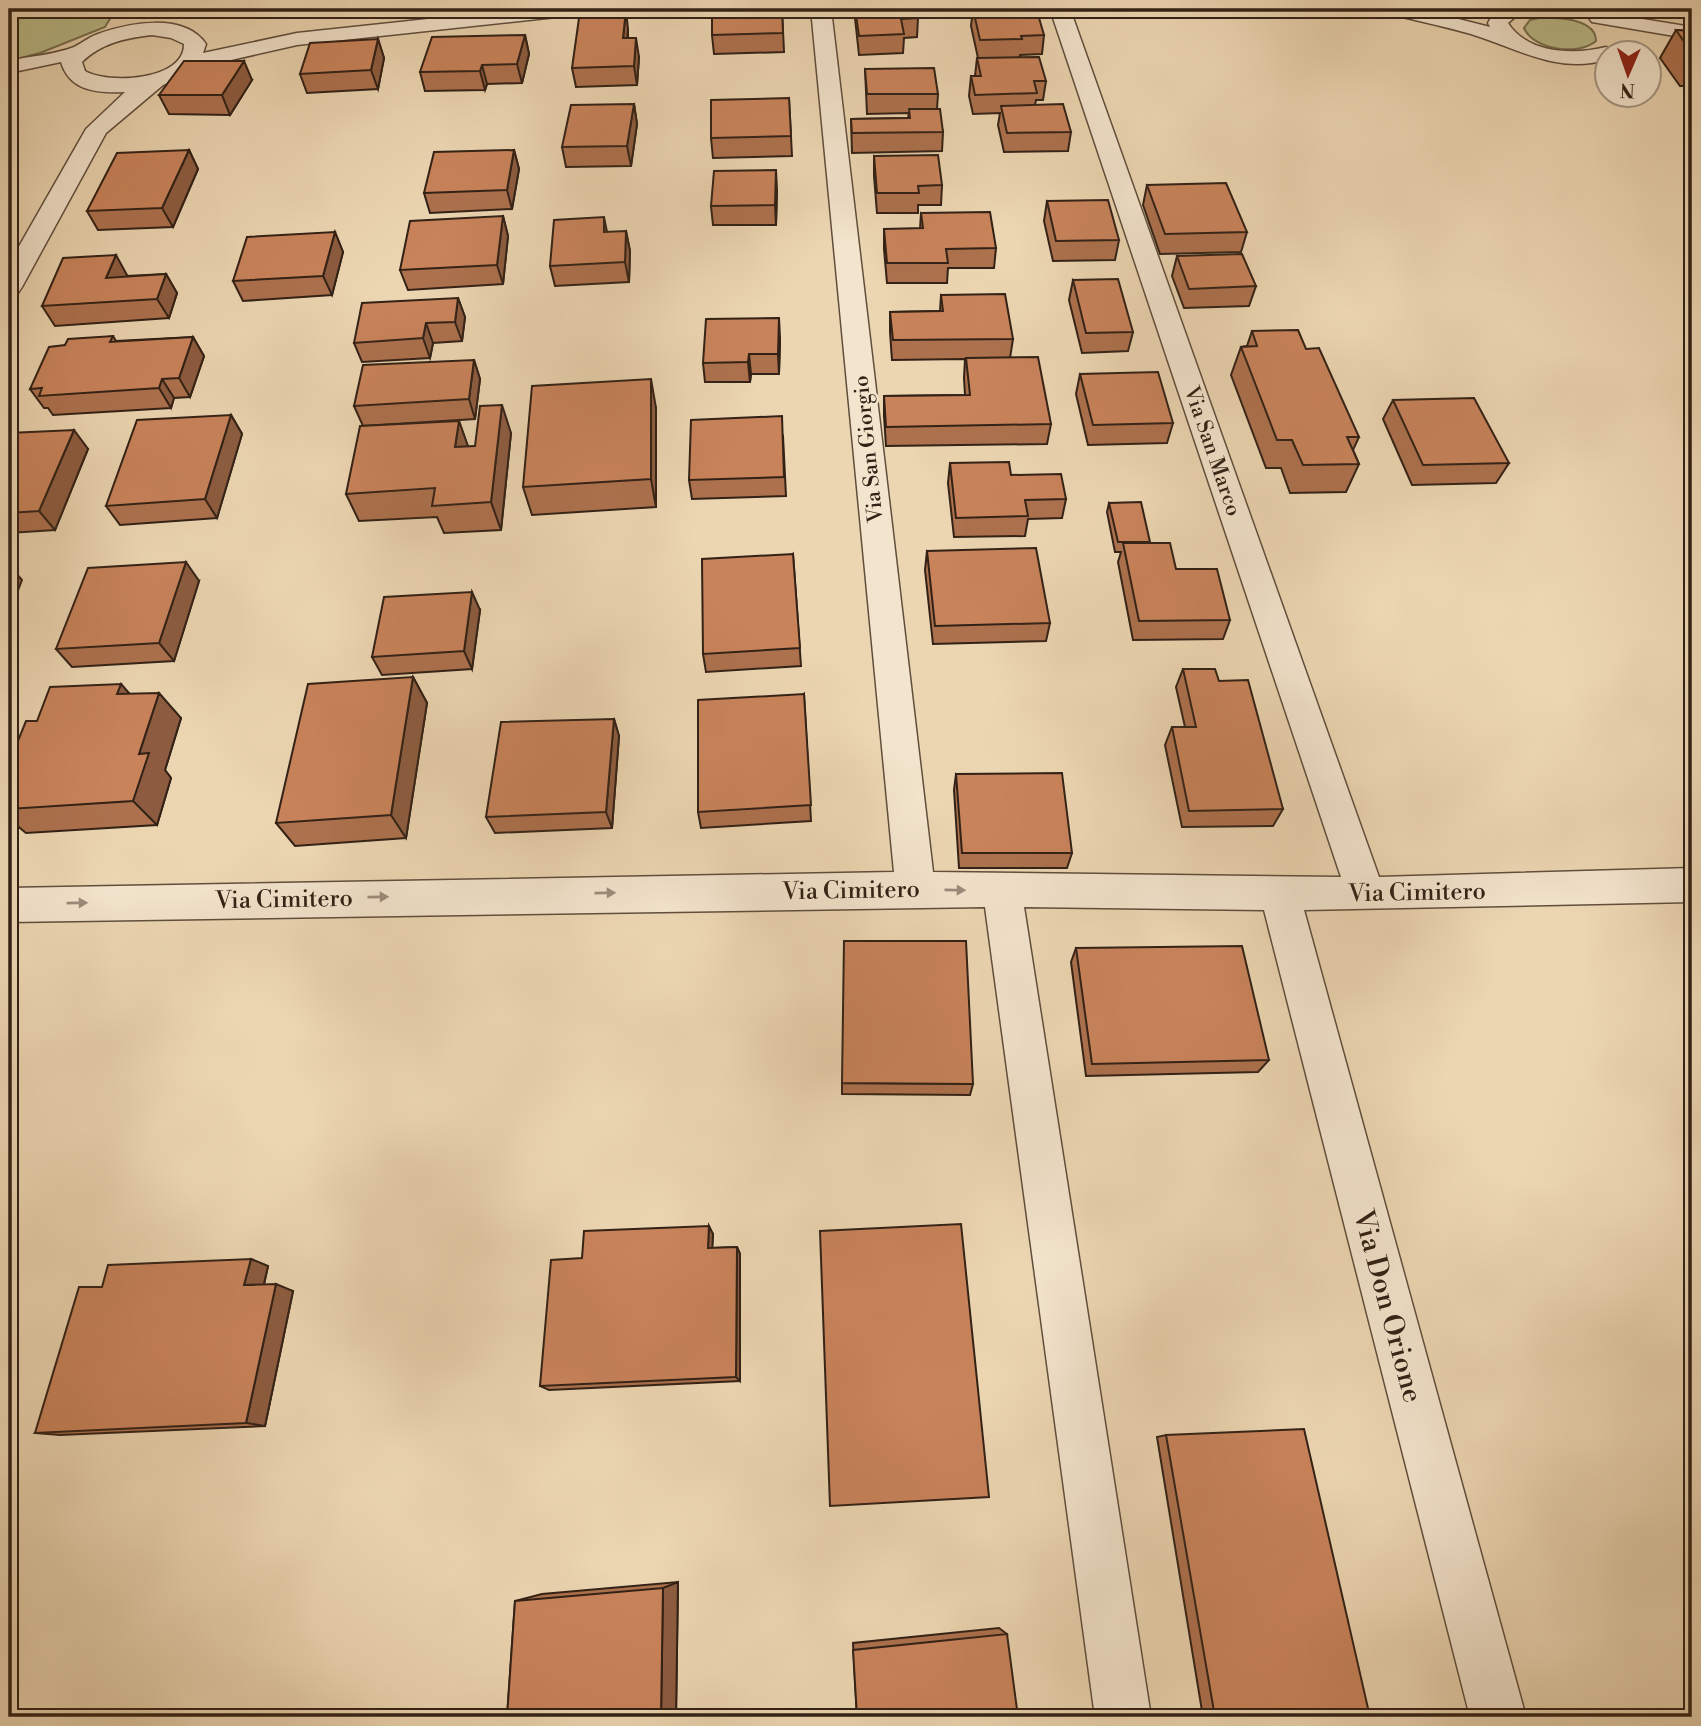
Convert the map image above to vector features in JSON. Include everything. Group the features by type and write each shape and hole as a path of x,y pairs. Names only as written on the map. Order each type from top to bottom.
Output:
{"street":[{"path":"113,35 136,9"},
{"path":"165,9 179,34 196,44 196,53 190,63"},
{"path":"9,287 97,129 134,96 160,78 190,63 297,39 575,9"},
{"name":"Via San Giorgio","path":"821,9 915,889"},
{"name":"Via San Marco","path":"1060,9 1366,894"},
{"path":"1395,9 1511,10"},
{"path":"1395,9 1509,39 1542,53 1563,57 1592,56"},
{"path":"1509,39 1498,23 1501,16 1511,10"},
{"path":"1619,38 1612,26 1590,15 1692,36"},
{"path":"9,67 79,52 113,35 142,30 297,39"},
{"path":"1662,39 1692,36"},
{"path":"79,52 71,61 70,69 83,80 97,129"},
{"path":"9,78 83,80 124,86 160,78"},
{"name":"Via Cimitero","path":"9,905 915,889 1366,894 1692,885"},
{"path":"1002,890 1123,1717"},
{"name":"Via Don Orione","path":"1280,894 1498,1717"}],"green space":[{"path":"9,9 116,9 105,27 40,53 9,61"},
{"path":"1530,20 1574,20 1589,28 1595,38 1592,38 1592,44 1588,46 1579,48 1546,46 1529,35 1524,28"}],"building":[{"path":"712,9 782,9 783,33 712,35"},
{"path":"855,9 916,9 918,18 901,19 904,34 859,36"},
{"path":"973,9 1037,11 1044,35 1021,36 1022,39 980,40"},
{"path":"626,10 623,38 636,38 634,66 572,68 580,11"},
{"path":"1676,30 1692,31 1692,53"},
{"path":"525,35 517,64 482,65 480,71 420,72 432,37"},
{"path":"378,39 371,70 300,74 310,43"},
{"path":"1039,57 1046,81 1034,81 1037,93 975,95 971,76 981,76 977,58"},
{"path":"184,61 244,61 222,95 159,95"},
{"path":"934,68 938,94 867,94 865,69"},
{"path":"789,98 791,136 711,138 711,100"},
{"path":"634,104 627,146 562,147 571,105"},
{"path":"1063,104 1071,132 1007,133 1001,106"},
{"path":"909,109 940,109 943,132 852,133 851,119 910,118"},
{"path":"189,150 162,208 87,211 117,153"},
{"path":"514,150 507,190 424,193 434,152"},
{"path":"938,155 942,185 918,186 919,193 877,193 874,156"},
{"path":"776,170 775,205 711,206 714,171"},
{"path":"1226,183 1247,232 1165,234 1147,185"},
{"path":"1108,200 1119,240 1056,241 1047,201"},
{"path":"990,212 996,248 946,249 948,263 887,263 884,229 923,228 921,213"},
{"path":"503,216 497,265 400,270 410,221"},
{"path":"604,217 604,232 626,231 625,262 550,266 554,220"},
{"path":"335,232 323,276 233,281 247,237"},
{"path":"1242,254 1256,286 1189,289 1177,256"},
{"path":"116,255 106,278 166,274 157,299 42,306 63,258"},
{"path":"1118,279 1133,332 1086,333 1073,280"},
{"path":"1005,294 1013,339 893,340 890,312 943,311 941,295"},
{"path":"458,298 455,322 426,323 423,338 354,343 362,303"},
{"path":"779,318 778,354 749,354 748,362 703,363 706,319"},
{"path":"1298,330 1306,349 1319,348 1359,437 1347,437 1359,464 1303,465 1292,440 1277,440 1241,347 1257,346 1252,331"},
{"path":"113,336 110,342 193,337 179,378 162,379 159,388 39,396 42,388 30,389 49,347 65,345 68,339"},
{"path":"1038,357 1051,424 886,427 884,396 970,395 966,358"},
{"path":"474,360 469,399 354,406 363,365"},
{"path":"1158,372 1173,423 1093,425 1080,374"},
{"path":"651,379 651,479 523,487 532,386"},
{"path":"1474,398 1509,463 1423,465 1393,400"},
{"path":"502,405 491,502 432,506 435,488 346,494 360,426 459,421 455,447 475,446 480,406"},
{"path":"231,415 205,499 106,506 137,420"},
{"path":"782,416 784,477 689,480 691,420"},
{"path":"74,430 39,511 9,513 9,433"},
{"path":"1009,462 1011,475 1061,474 1066,499 1025,500 1028,516 956,518 950,463"},
{"path":"1141,502 1150,542 1118,542 1109,503"},
{"path":"1123,543 1170,543 1176,569 1217,569 1230,620 1139,621"},
{"path":"1036,548 1050,623 935,626 927,551"},
{"path":"793,554 800,648 703,654 702,559"},
{"path":"186,562 159,643 56,649 88,568"},
{"path":"472,592 464,651 372,657 384,597"},
{"path":"1183,669 1215,669 1219,681 1248,680 1283,809 1189,811 1172,727 1196,727"},
{"path":"413,677 391,815 276,823 308,684"},
{"path":"121,684 117,694 159,693 139,754 149,753 133,801 9,809 9,782 12,773 9,773 9,763 26,721 37,721 50,687"},
{"path":"804,694 811,805 698,812 698,700"},
{"path":"614,719 606,812 486,817 501,722"},
{"path":"1062,773 1072,853 962,853 956,774"},
{"path":"844,941 966,941 973,1084 842,1083"},
{"path":"1242,946 1269,1060 1092,1064 1076,948"},
{"path":"961,1224 989,1497 830,1506 820,1231"},
{"path":"709,1226 708,1248 737,1247 736,1377 540,1386 551,1260 582,1258 584,1231"},
{"path":"251,1259 244,1285 276,1284 246,1423 35,1433 79,1287 102,1287 108,1265"},
{"path":"1304,1429 1370,1717 1215,1717 1166,1435"},
{"path":"663,1588 661,1717 507,1717 515,1601"},
{"path":"1007,1634 1018,1717 857,1717 853,1650"}]}
